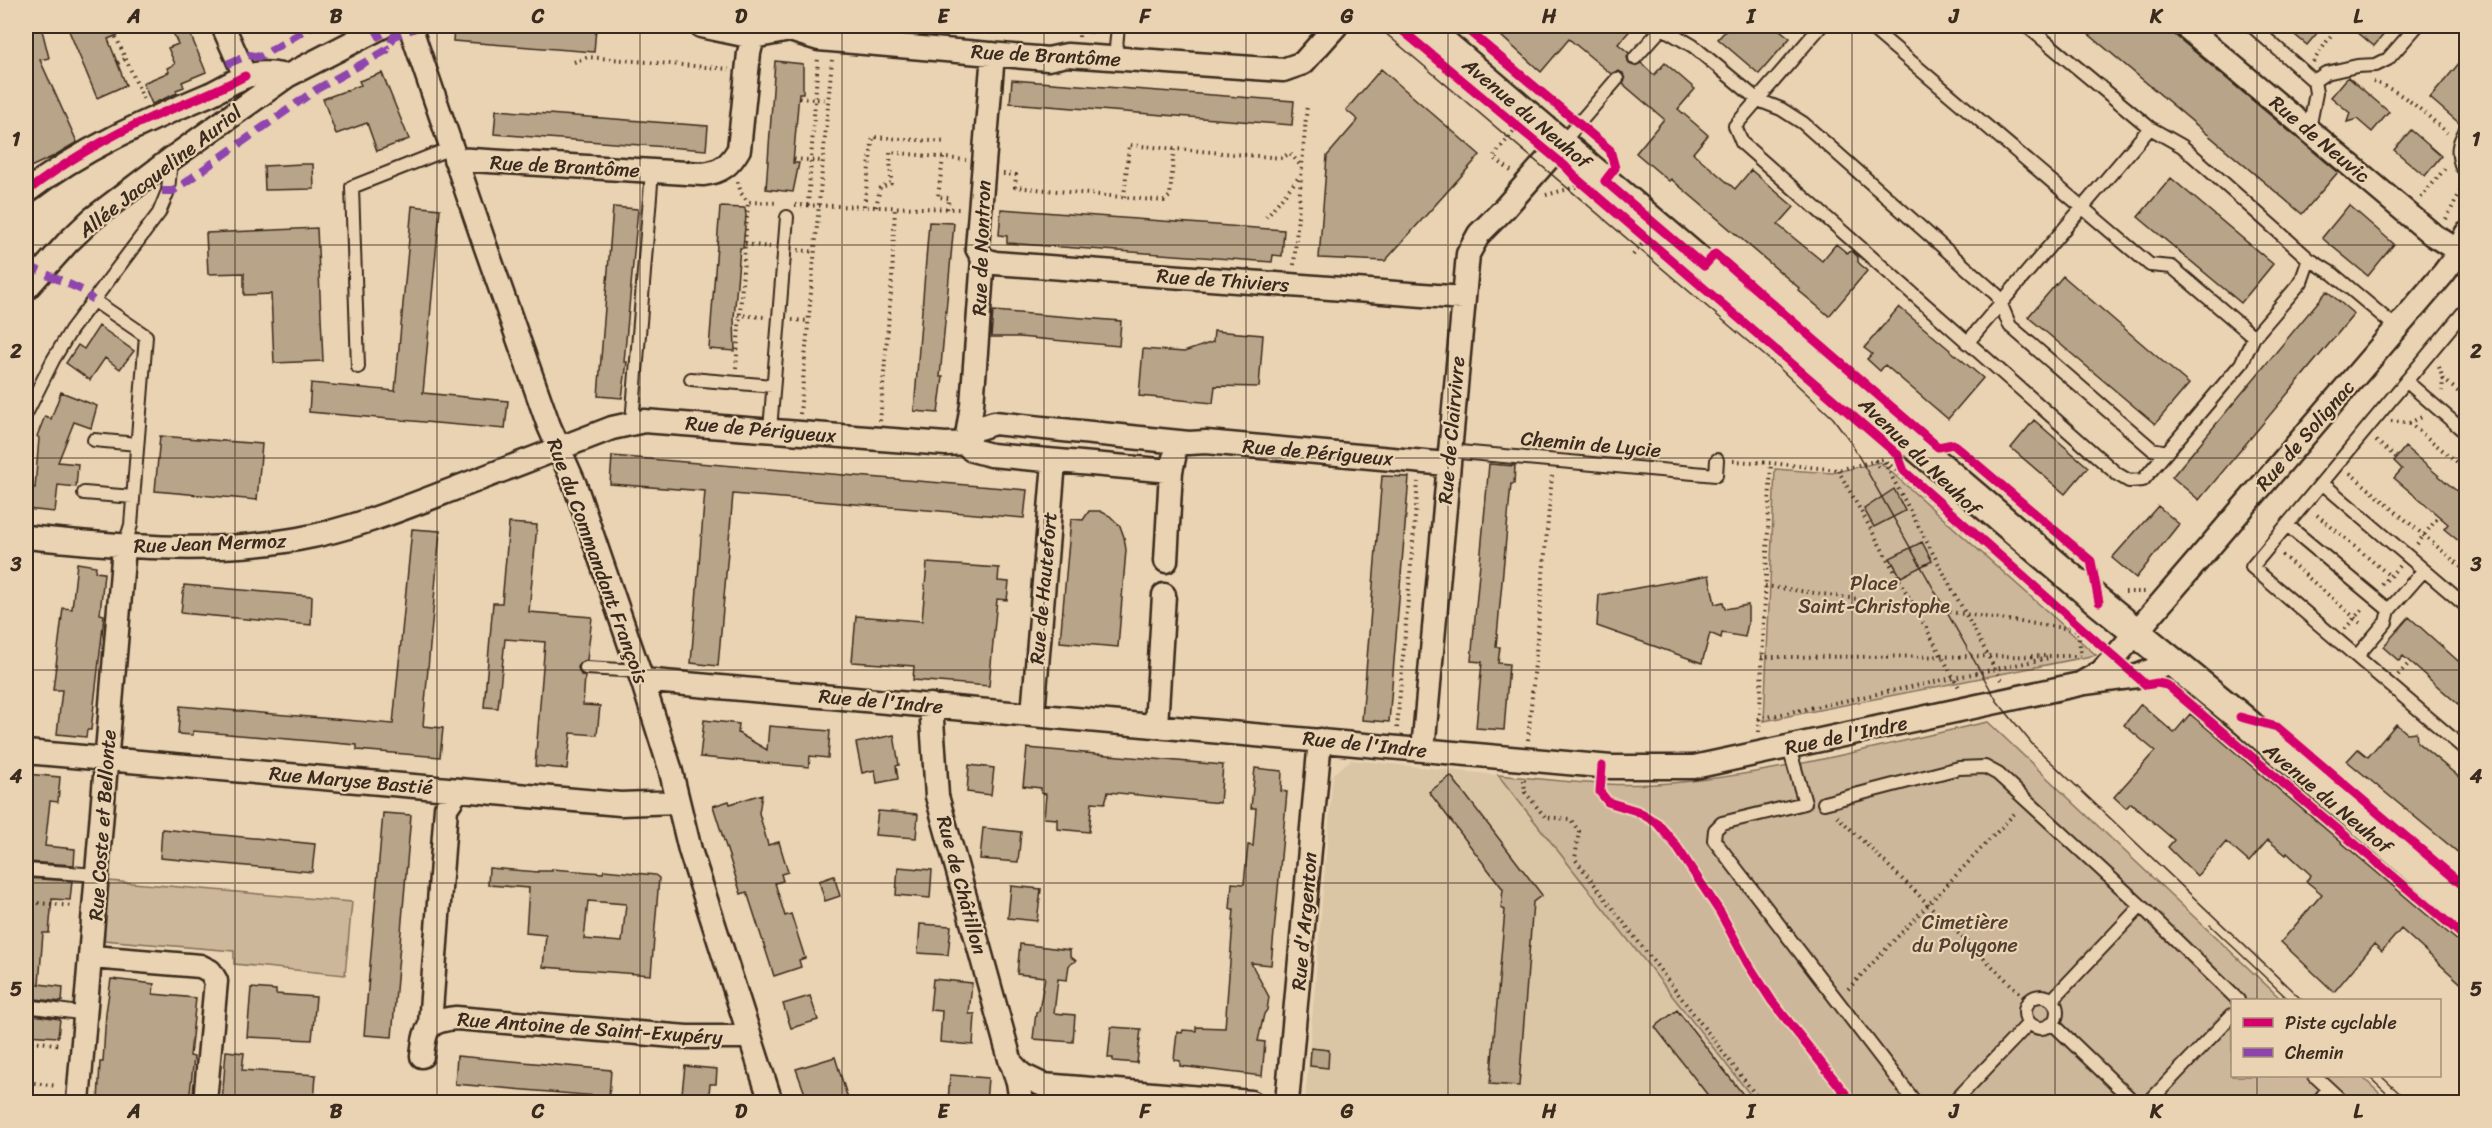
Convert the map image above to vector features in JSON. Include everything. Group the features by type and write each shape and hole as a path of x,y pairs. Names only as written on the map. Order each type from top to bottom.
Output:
{"street":[{"path":"223,26 245,76"},
{"name":"Allée Jacqueline Auriol","path":"26,289 92,219 295,70 350,26"},
{"name":"Allée Jacqueline Auriol","path":"295,70 384,26"},
{"name":"Rue du Commandant François","path":"410,26 536,389 575,485 640,676 670,768 690,850 771,1102"},
{"path":"701,26 753,37 739,149 732,161"},
{"name":"Rue de Brantôme","path":"753,37 790,28 819,39 1048,59 1067,55 1283,70 1303,63 1336,26"},
{"name":"Avenue du Neuhof","path":"1423,26 1556,149 2173,662 2466,912"},
{"name":"Rue de Neuvic","path":"2185,26 2433,235 2462,242"},
{"name":"Rue de Nontron","path":"966,443 972,405 983,259 977,248 993,54"},
{"path":"26,192 80,154 152,117 217,91 245,76 295,70"},
{"name":"Rue de Clairvivre","path":"1423,750 1468,254 1472,243 1556,149"},
{"name":"Rue de Brantôme","path":"453,153 703,174 724,168 732,161"},
{"name":"Rue de Solignac","path":"2137,632 2443,274 2455,258 2462,242"},
{"name":"Rue de Thiviers","path":"983,259 995,263 1463,297"},
{"name":"Rue de Périgueux","path":"560,448 632,423 654,421 946,444 966,443"},
{"name":"Rue de Périgueux","path":"966,443 973,430 994,423 1189,443 1206,442 1448,457"},
{"name":"Rue de Périgueux","path":"966,443 972,450 980,453 1054,462 1171,471"},
{"path":"1166,561 1173,459 1189,443"},
{"name":"Rue Jean Mermoz","path":"26,537 124,547 233,546 301,539 377,519 560,448"},
{"name":"Rue de Hautefort","path":"1033,714 1054,462"},
{"name":"Rue Coste et Bellonte","path":"78,1102 92,957 124,547"},
{"path":"1156,725 1164,595"},
{"name":"Rue de l'Indre","path":"2080,684 2101,672 2137,632"},
{"name":"Rue de l'Indre","path":"640,676 1611,767 1694,767 2080,684 2137,676 2173,662"},
{"name":"Rue de Châtillon","path":"931,705 937,796 1018,1082 1021,1102"},
{"name":"Rue d'Argenton","path":"1287,1102 1320,740"},
{"name":"Rue Maryse Bastié","path":"26,752 621,804 678,802"},
{"name":"Rue Antoine de Saint-Exupéry","path":"422,1056 424,1034 430,1024 446,808 458,790"},
{"path":"92,957 200,966 210,970 216,981 205,1102"},
{"name":"Rue Antoine de Saint-Exupéry","path":"430,1024 441,1019 456,1018 687,1037 750,1037"},
{"path":"1011,1063 1022,1075 1043,1085 1102,1096 1251,1102"}],"lane":[{"path":"1115,59 1118,26"},
{"path":"1821,26 1735,126 1742,143 1967,343 2117,474 2129,481 2143,480 2241,364 2254,336 2301,282 2309,259"},
{"path":"1869,26 2150,265 2172,267 2254,336"},
{"path":"2027,26 2150,128 2182,146 2309,259 2333,274 2397,328"},
{"path":"2252,26 2310,77 2316,93 2309,129"},
{"path":"2310,77 2357,66 2376,65 2388,59 2417,26"},
{"path":"1635,58 1660,27 1693,46 1758,100 1781,109 1803,123 1998,295 2010,326 2152,449 2167,452"},
{"path":"1556,149 1617,79"},
{"path":"1967,343 2150,128"},
{"path":"2466,130 2458,149 2462,167 2466,170"},
{"path":"358,367 352,187 453,153"},
{"path":"26,414 53,360 93,300 145,235 159,213 168,191 171,159"},
{"path":"632,423 652,171"},
{"path":"777,431 773,386 787,217"},
{"path":"93,300 146,336 131,525 124,547"},
{"path":"2466,309 2252,567 2466,750"},
{"path":"691,379 773,386"},
{"path":"2406,381 2466,433"},
{"path":"94,440 137,444"},
{"name":"Chemin de Lycie","path":"1448,457 1553,460 1716,475 1717,460"},
{"path":"2322,483 2466,606"},
{"path":"84,493 133,497"},
{"path":"2287,525 2389,610"},
{"path":"2358,656 2386,622 2389,610 2424,570"},
{"path":"586,668 640,676"},
{"path":"1789,747 1805,803 1722,823 1715,830 1714,840 1915,1102"},
{"path":"1824,803 1959,768 1985,767 1998,774 2237,999"},
{"path":"26,870 98,875"},
{"path":"2052,1000 2140,906"},
{"path":"2042,996 2052,1000 2057,1011 2052,1023 2047,1027 2037,1028 2029,1023 2025,1015 2028,1001 2042,996"},
{"path":"26,1006 87,1014"},
{"path":"2149,1102 2231,1016"},
{"path":"1954,1102 2029,1023"},
{"path":"2052,1023 2134,1102"},
{"path":"2316,1077 2343,1102"},
{"path":"2318,1102 2328,1089"}],"path":[{"path":"111,26 152,117"},
{"path":"2310,77 2337,26"},
{"path":"808,205 819,39"},
{"path":"777,431 801,413 832,61 819,39"},
{"path":"574,62 588,57 747,71"},
{"path":"118,63 125,59"},
{"path":"2357,66 2372,81 2386,86 2415,104 2458,149 2408,214"},
{"path":"799,98 828,100"},
{"path":"1292,285 1307,104"},
{"path":"864,206 873,137 947,142"},
{"path":"1124,197 1129,145 1282,158 1290,153 1301,166"},
{"path":"876,207 880,188 891,183 890,152 943,158 1016,175 1015,187 1164,201 1170,196 1174,148"},
{"path":"943,158 938,197 949,198 947,209"},
{"path":"794,159 823,161"},
{"path":"732,161 741,193 748,201 820,206 895,206 980,211"},
{"path":"1266,217 1300,175"},
{"path":"1542,196 1576,187 1583,189"},
{"path":"735,383 748,201"},
{"path":"879,439 892,279 895,206"},
{"path":"1640,233 1650,240"},
{"path":"2443,379 2466,398"},
{"path":"2409,423 2466,469"},
{"path":"2373,438 2396,458"},
{"path":"1882,459 2004,685 1997,686"},
{"path":"1717,460 1838,470 1882,459 2078,630 2115,657"},
{"path":"1553,460 1525,792 1545,817 1570,819 1579,831 1575,859 1761,1102"},
{"path":"1875,460 1880,470"},
{"path":"1761,753 1758,719 1771,463"},
{"path":"1838,470 1963,694"},
{"path":"2347,470 2466,571"},
{"path":"2461,494 2466,487"},
{"path":"2317,515 2390,576"},
{"path":"2337,639 2439,516"},
{"path":"2282,555 2355,618"},
{"path":"1765,586 2078,630"},
{"path":"2117,588 2123,592 2145,592"},
{"path":"1761,657 2081,656 2078,630"},
{"path":"1758,719 2056,656"},
{"path":"1837,1000 2027,801"},
{"path":"1824,803 2028,1001"},
{"path":"26,902 74,906"},
{"path":"26,1040 62,1045"},
{"path":"34,1083 57,1086"}],"shaded area":[{"path":"1351,760 1498,775 1756,1102 1305,1102 1333,774"}],"green space":[{"name":"Place Saint-Christophe","path":"1880,462 2096,655 1764,721 1775,469 1832,473"},
{"name":"Cimetière du Polygone","path":"1988,722 2281,999 2231,999 2231,1077 2362,1077 2389,1102 1756,1102 1498,775 1584,783 1628,785 1671,783 1751,773"},
{"path":"109,881 352,902 345,975 234,964 234,951 103,940"}],"building":[{"path":"26,26 41,26 49,58 40,60 77,142 26,169"},
{"path":"67,26 140,26 108,39 126,85 97,98"},
{"path":"170,26 187,26 206,72 182,82 184,87 176,90 177,93 152,104 143,83 169,72 167,68 175,64 168,48 178,44"},
{"path":"454,26 596,28 594,52 453,41"},
{"path":"1490,26 1634,26 1618,44 1629,53 1627,57 1629,64 1634,66 1641,63 1654,75 1665,63 1695,89 1678,109 1708,135 1693,153 1735,189 1751,170 1794,207 1778,225 1822,261 1836,244 1847,253 1852,251 1867,271 1829,316 1671,179 1669,181 1636,153 1664,119 1623,84 1625,80 1623,73 1618,71 1611,74 1569,39 1541,72"},
{"path":"1730,26 1775,26 1790,38 1759,74 1718,39"},
{"path":"2079,26 2167,26 2338,172 2302,214"},
{"path":"2284,26 2323,26 2307,45"},
{"path":"2350,26 2391,26 2374,46"},
{"path":"2466,55 2466,114 2459,123 2430,98"},
{"path":"775,61 803,64 803,93 799,93 793,163 799,163 793,192 766,189"},
{"path":"1381,69 1480,155 1385,261 1319,258 1327,156 1358,120 1346,110"},
{"path":"382,73 409,139 377,151 367,123 336,134 323,99 361,85 359,81"},
{"path":"2348,77 2389,112 2372,132 2357,119 2347,122 2350,113 2331,97"},
{"path":"1012,80 1294,101 1292,125 1010,103"},
{"path":"496,110 708,126 706,150 494,134"},
{"path":"2411,130 2441,156 2425,176 2394,150"},
{"path":"313,164 314,189 265,190 264,166"},
{"path":"2171,178 2273,264 2241,303 2138,217"},
{"path":"2349,205 2394,244 2368,276 2322,238"},
{"path":"412,206 440,209 423,393 508,401 505,429 309,412 311,383 395,391"},
{"path":"613,207 638,209 624,362 627,362 622,398 598,396"},
{"path":"720,207 745,208 746,216 743,248 740,248 734,318 735,351 709,349"},
{"path":"1001,209 1284,230 1282,256 1273,255 1272,262 1007,243 1007,236 999,235"},
{"path":"929,222 954,223 940,377 943,377 938,413 914,411"},
{"path":"317,228 323,361 274,363 271,294 244,295 244,273 208,274 206,233"},
{"path":"2063,276 2189,384 2155,424 2028,317"},
{"path":"2327,291 2354,314 2199,500 2172,477"},
{"path":"1899,307 1983,378 1948,419 1885,365 1880,371 1867,359 1872,354 1864,348"},
{"path":"993,311 1121,321 1119,346 1019,337 991,337"},
{"path":"99,326 134,351 120,369 105,358 90,380 66,363 78,345 84,349"},
{"path":"1214,331 1263,335 1259,387 1215,386 1213,403 1139,396 1143,349 1184,352 1213,342"},
{"path":"61,392 97,406 91,428 74,422 58,462 78,464 76,487 58,485 55,512 26,509 29,487 35,488 39,438 37,436 45,416 51,419"},
{"path":"2034,420 2088,467 2065,494 2011,448"},
{"path":"160,436 262,444 257,500 155,491"},
{"path":"2405,447 2466,499 2466,547 2444,529 2448,524 2394,478 2402,469 2394,461"},
{"path":"612,456 1027,490 1024,518 733,494 718,666 691,663 705,491 610,484"},
{"path":"1489,464 1515,466 1514,484 1511,484 1496,647 1500,647 1498,663 1509,664 1504,730 1476,728 1482,662 1471,661"},
{"path":"1382,476 1409,477 1389,722 1362,720"},
{"path":"1894,489 1905,511 1874,527 1864,509"},
{"path":"2158,506 2179,524 2136,578 2112,558"},
{"path":"1089,511 1100,511 1110,516 1120,526 1124,537 1126,550 1118,647 1060,642 1071,519 1083,520"},
{"path":"509,523 537,525 529,612 592,617 587,660 579,663 578,668 581,675 585,676 583,705 600,706 597,735 571,733 567,769 535,766 545,642 505,639 498,708 484,707 493,603 502,603"},
{"path":"412,529 440,531 423,726 443,728 440,757 357,750 357,745 193,731 193,735 178,734 180,706 393,724"},
{"path":"1922,542 1932,561 1901,577 1890,558"},
{"path":"77,563 96,566 95,572 104,573 100,614 104,615 102,635 91,730 87,730 86,737 57,734 62,690 53,690 63,608 72,609"},
{"path":"927,563 999,568 998,581 1009,582 1007,600 997,599 989,686 913,680 914,666 852,662 856,616 922,621"},
{"path":"1709,575 1715,604 1723,602 1725,609 1748,605 1748,623 1745,637 1722,633 1721,638 1710,633 1702,663 1597,626 1599,595"},
{"path":"184,585 312,596 311,625 181,613"},
{"path":"2409,617 2466,668 2466,711 2403,656 2399,661 2383,647"},
{"path":"2141,704 2174,733 2190,714 2466,948 2466,988 2401,929 2382,951 2374,944 2334,992 2281,942 2322,894 2306,881 2311,875 2287,853 2286,855 2268,840 2249,862 2226,842 2197,876 2168,847 2174,840 2131,803 2126,808 2114,797 2155,751 2124,725"},
{"path":"704,720 739,724 738,733 767,750 769,726 830,731 828,758 810,756 809,767 700,757"},
{"path":"2396,724 2407,733 2416,732 2417,742 2466,783 2466,859 2347,761 2358,749 2368,757"},
{"path":"894,735 899,765 896,766 898,779 877,783 875,770 862,773 856,743"},
{"path":"1027,748 1223,765 1220,803 1108,792 1105,803 1092,802 1089,832 1057,829 1057,819 1044,818 1046,794 1041,793 1041,788 1023,786"},
{"path":"969,765 994,768 991,795 967,792"},
{"path":"1255,768 1282,771 1281,791 1287,792 1271,965 1251,963 1269,997 1258,1041 1265,1042 1262,1076 1180,1066 1180,1061 1174,1060 1177,1032 1196,1031 1196,1027 1225,1028 1234,909 1230,909 1232,883 1244,884 1248,845 1253,846 1256,808 1251,808"},
{"path":"26,774 60,777 58,802 50,801 45,846 75,849 74,865 26,862"},
{"path":"1451,776 1542,895 1533,902 1519,1086 1490,1084 1505,910 1501,908 1503,889 1429,792"},
{"path":"762,794 759,813 768,845 779,842 788,872 781,874 783,881 775,883 785,916 791,914 805,958 799,960 801,967 774,976 747,892 741,894 713,806 729,801 730,804"},
{"path":"878,811 918,814 916,838 875,835"},
{"path":"383,813 411,815 392,1037 364,1035"},
{"path":"983,828 1021,832 1018,862 980,859"},
{"path":"162,829 315,844 312,872 160,858"},
{"path":"898,867 932,870 930,898 896,895"},
{"path":"489,868 538,872 552,871 552,869 603,873 604,870 655,875 659,878 651,975 543,967 546,935 526,933 529,888 488,885","holes":["588,901 626,904 622,942 584,939"]},
{"path":"834,876 840,896 825,901 819,881"},
{"path":"26,878 72,881 70,900 52,899 49,933 43,933 39,984 63,987 62,1002 26,998"},
{"path":"1011,886 1041,889 1037,921 1008,918"},
{"path":"920,924 951,926 948,955 918,953"},
{"path":"1020,944 1070,950 1070,956 1076,961 1069,965 1067,980 1058,979 1054,1013 1075,1015 1073,1042 1033,1039 1036,1012 1039,1011 1045,977 1017,974"},
{"path":"111,979 154,984 153,994 196,998 190,1056 194,1057 189,1102 98,1102 100,1062 103,1062"},
{"path":"933,979 972,983 969,1014 975,1014 973,1045 940,1042 942,1011 930,1010"},
{"path":"251,988 276,990 276,994 316,997 312,1040 247,1037"},
{"path":"810,996 818,1020 791,1028 783,1004"},
{"path":"1677,1010 1749,1102 1713,1102 1655,1027"},
{"path":"26,1014 60,1019 58,1037 26,1035"},
{"path":"1111,1027 1141,1029 1137,1063 1113,1061 1113,1058 1108,1058"},
{"path":"1311,1048 1329,1050 1328,1068 1310,1066"},
{"path":"226,1051 244,1053 242,1070 316,1075 314,1102 222,1102"},
{"path":"457,1056 611,1070 609,1097 455,1084"},
{"path":"835,1057 849,1102 808,1102 796,1069"},
{"path":"685,1066 717,1069 716,1084 710,1084 708,1102 681,1102"},
{"path":"950,1075 988,1078 986,1102 948,1102"}],"tram line":[{"path":"1377,26 1778,367 1833,418 1850,441 1997,701 2033,745 2301,999"},
{"path":"2210,925 2288,999"},
{"path":"2369,1077 2396,1102"},
{"path":"2382,1077 2409,1102"}],"marked path":[{"path":"227,64 249,55 260,57 312,26"},
{"path":"374,26 387,50"},
{"path":"162,191 173,191 317,89 387,50 394,36 421,26"},
{"path":"26,265 82,290 93,300"}],"cycle path":[{"path":"1397,26 1565,166 1577,179 1898,455 1904,471 2146,685 2157,683 2167,685 2466,938"},
{"path":"1463,26 1610,150 1615,168 1605,181 1704,266 1715,254 1938,447 1953,444 2091,561 2099,602"},
{"path":"26,192 71,160 119,133 245,76"},
{"path":"2240,717 2277,727 2466,888"},
{"path":"1602,766 1600,792 1608,802 1637,811 1657,823 1675,844 1720,912 1748,964 1772,1001 1852,1102"}]}
